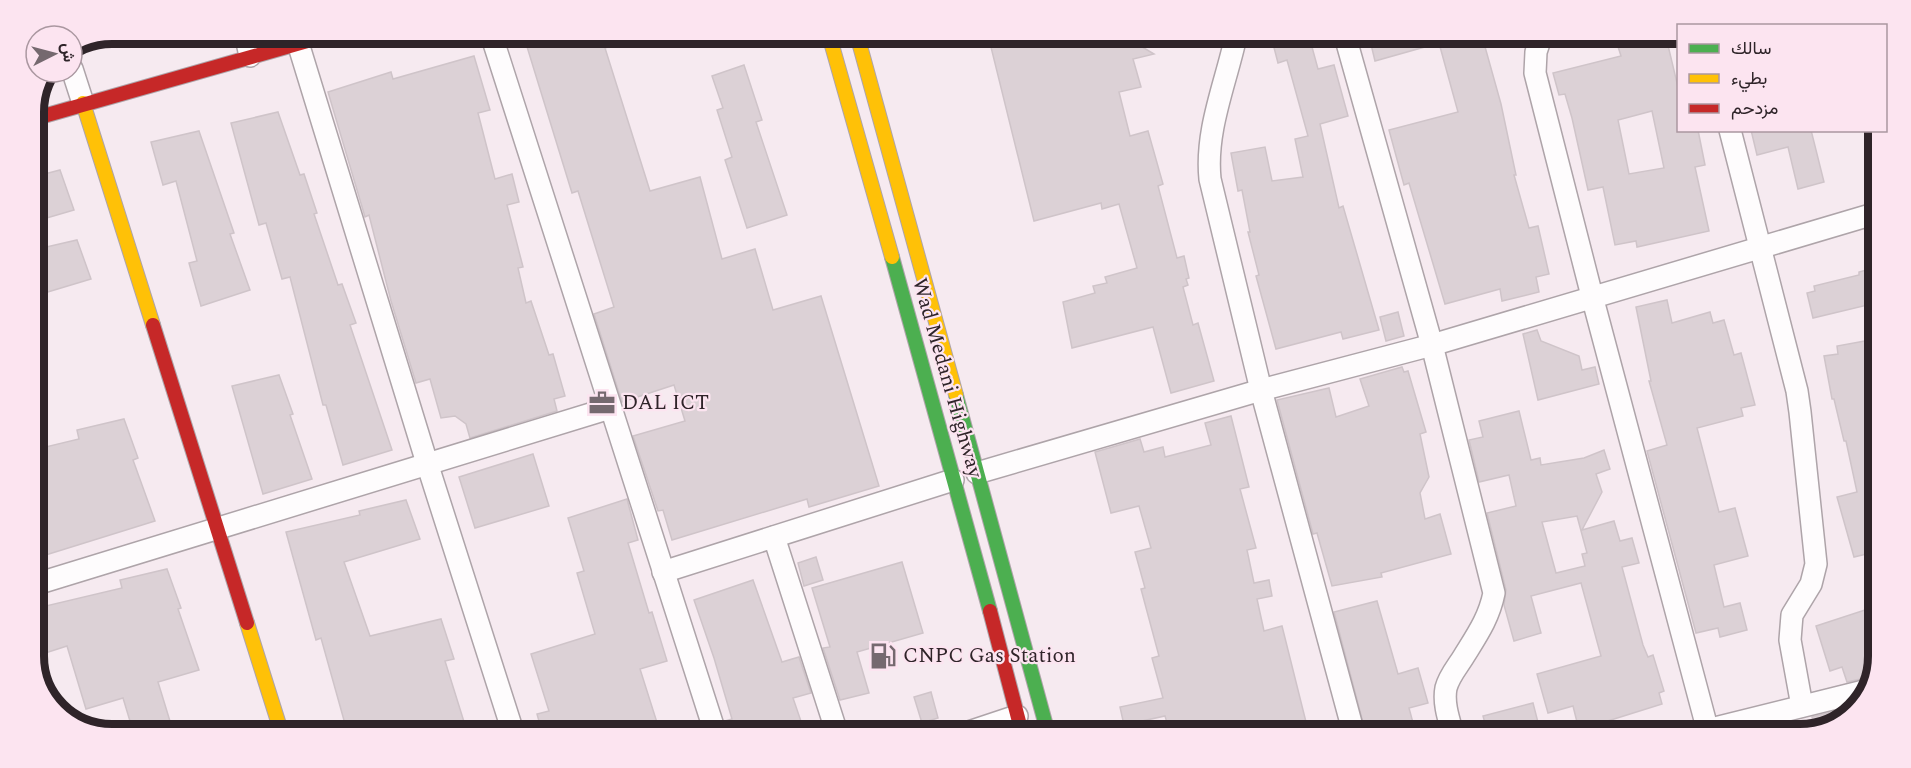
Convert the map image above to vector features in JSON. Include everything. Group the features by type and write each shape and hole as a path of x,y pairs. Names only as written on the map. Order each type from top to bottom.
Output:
{"main road":[{"path":"44,115 294,44"},
{"name":"Wad Medani Highway","path":"832,44 1019,724"},
{"name":"Wad Medani Highway","path":"859,44 1046,724"},
{"path":"83,103 279,724"}],"street":[{"path":"247,44 250,56"},
{"path":"298,44 427,463 510,724"},
{"path":"494,44 663,573 707,724"},
{"path":"1234,44 1210,140 1208,159 1210,179 1261,390 1350,724"},
{"path":"1347,44 1432,345 1494,593 1491,610 1486,620 1446,688 1446,708 1450,724"},
{"path":"1539,44 1535,74 1699,724"},
{"path":"77,84 83,103"},
{"path":"1731,132 1797,392 1815,564 1812,584 1792,615 1790,640 1802,705"},
{"path":"977,473 1261,390 1432,345 1867,216"},
{"path":"44,582 610,408"},
{"path":"663,573 953,480"},
{"path":"774,537 834,724"},
{"path":"1733,724 1857,693"}],"building":[{"path":"526,44 617,44 605,48 650,191 700,177 722,259 755,249 773,310 821,296 879,486 809,507 807,499 672,540 663,510 658,511 633,436 685,421 674,385 622,402 594,314 614,307 578,191 572,193"},
{"path":"990,44 1137,44 1154,54 1133,59 1141,87 1119,92 1130,136 1148,131 1163,184 1158,186 1177,258 1184,256 1189,278 1186,279 1188,285 1183,287 1193,325 1198,323 1214,381 1171,393 1153,327 1072,348 1063,302 1095,293 1093,286 1107,283 1105,277 1137,268 1119,204 1102,209 1101,203 1034,221"},
{"path":"1273,44 1311,44 1318,69 1334,65 1348,116 1320,124 1339,208 1343,206 1379,330 1343,339 1341,332 1276,349 1256,276 1259,275 1248,232 1250,232 1242,190 1238,191 1231,153 1265,147 1272,181 1303,177 1295,139 1308,136 1287,60 1278,63"},
{"path":"1371,44 1435,44 1375,61"},
{"path":"1439,44 1484,44 1501,104 1516,175 1514,175 1529,228 1538,226 1549,274 1536,277 1539,292 1502,301 1500,289 1445,304 1409,183 1404,185 1389,130 1458,112"},
{"path":"1617,44 1668,44 1677,83 1677,132 1698,132 1705,165 1695,167 1709,231 1637,247 1636,241 1615,245 1603,187 1588,190 1565,94 1559,95 1553,73 1621,56","holes":["1652,111 1664,168 1629,174 1618,120"]},
{"path":"474,56 490,110 478,113 495,179 512,174 519,202 507,205 523,267 518,268 526,303 531,301 549,355 553,354 565,396 554,399 557,411 470,438 466,424 455,416 441,418 430,379 416,383 391,301 369,215 365,217 328,92 391,72 393,79"},
{"path":"744,65 762,120 756,122 787,215 747,228 725,160 732,157 717,110 723,108 712,76"},
{"path":"278,112 300,175 304,174 317,213 314,214 338,285 342,284 356,323 350,325 392,450 343,465 326,405 323,405 290,277 282,279 266,223 259,225 231,123"},
{"path":"199,131 234,233 230,234 250,290 201,306 189,263 197,261 176,181 163,185 151,142"},
{"path":"1751,132 1812,132 1824,182 1798,189 1788,147 1757,155"},
{"path":"60,170 74,210 44,219 44,174"},
{"path":"77,240 91,279 44,293 44,248"},
{"path":"1867,270 1867,305 1813,318 1807,293 1815,291 1814,286 1859,275 1859,272"},
{"path":"1667,300 1672,323 1710,312 1713,323 1724,320 1734,355 1741,353 1755,405 1741,408 1743,416 1697,428 1719,512 1735,508 1748,556 1714,565 1724,607 1740,603 1747,630 1720,637 1718,628 1696,633 1647,451 1667,445 1649,381 1651,381 1636,307"},
{"path":"1398,312 1404,336 1386,341 1380,317"},
{"path":"1537,330 1541,341 1579,356 1582,370 1595,367 1599,384 1538,400 1523,334"},
{"path":"1867,341 1868,554 1854,557 1837,497 1857,492 1846,441 1844,441 1834,399 1832,399 1824,356 1838,354 1837,346"},
{"path":"1402,367 1404,372 1408,371 1426,432 1420,434 1429,477 1420,493 1425,519 1440,514 1451,554 1381,573 1382,577 1332,586 1317,533 1313,534 1277,400 1329,388 1336,417 1369,406 1360,379"},
{"path":"279,375 312,479 263,494 232,386"},
{"path":"1519,411 1531,460 1540,458 1541,465 1584,458 1604,450 1610,469 1596,474 1602,492 1582,530 1614,521 1620,541 1632,538 1639,563 1622,567 1643,645 1648,657 1653,655 1664,691 1659,693 1662,704 1598,724 1578,724 1573,706 1548,713 1537,674 1601,656 1581,583 1531,596 1541,633 1514,641 1504,605 1506,590 1487,513 1516,506 1509,475 1479,482 1469,440 1483,437 1479,421","holes":["1577,516 1587,553 1582,554 1585,566 1556,573 1542,522"]},
{"path":"1231,416 1249,487 1240,489 1256,548 1247,550 1254,583 1269,580 1272,596 1257,599 1264,631 1282,626 1306,724 1167,724 1165,716 1124,724 1120,707 1163,698 1152,658 1159,656 1141,589 1145,588 1135,552 1151,548 1139,506 1111,513 1095,452 1140,439 1144,452 1163,447 1165,457 1211,445 1205,423"},
{"path":"124,419 138,458 133,460 155,521 44,556 44,447 79,439 77,430"},
{"path":"533,454 549,506 475,528 459,477"},
{"path":"627,499 638,540 628,543 649,613 652,612 667,661 640,669 657,724 540,724 537,714 549,711 531,654 595,634 577,573 584,571 568,518"},
{"path":"406,500 420,539 344,562 370,636 441,619 454,659 445,661 465,724 345,724 321,638 316,640 286,532 360,515 359,511"},
{"path":"816,557 823,580 804,586 798,563"},
{"path":"902,562 923,633 857,652 869,693 840,700 823,648 830,647 812,588"},
{"path":"167,569 181,608 178,609 199,670 158,682 171,724 131,724 123,698 86,709 67,646 44,653 44,606 122,588 120,580"},
{"path":"753,580 782,662 799,657 811,693 793,698 802,724 726,724 725,721 732,719 694,600"},
{"path":"1377,601 1398,674 1418,668 1428,703 1409,708 1413,724 1363,724 1334,612"},
{"path":"1868,609 1868,656 1864,678 1847,682 1842,667 1830,671 1816,626"},
{"path":"931,692 938,718 922,723 914,697"},
{"path":"1533,703 1538,724 1485,724 1483,716"},
{"path":"1841,710 1813,723 1812,717"}],"traffic: fast":[{"path":"892,257 990,611"},
{"path":"956,395 1046,724"}],"traffic: slow":[{"path":"832,44 892,257"},
{"path":"859,44 956,395"},
{"path":"83,103 153,325"},
{"path":"247,623 279,724"}],"traffic: jam":[{"path":"44,116 297,44"},
{"path":"153,325 247,623"},
{"path":"990,611 1020,724"}],"place":[{"name":"DAL ICT","path":"602,403"},
{"name":"CNPC Gas Station","path":"883,656"}]}
